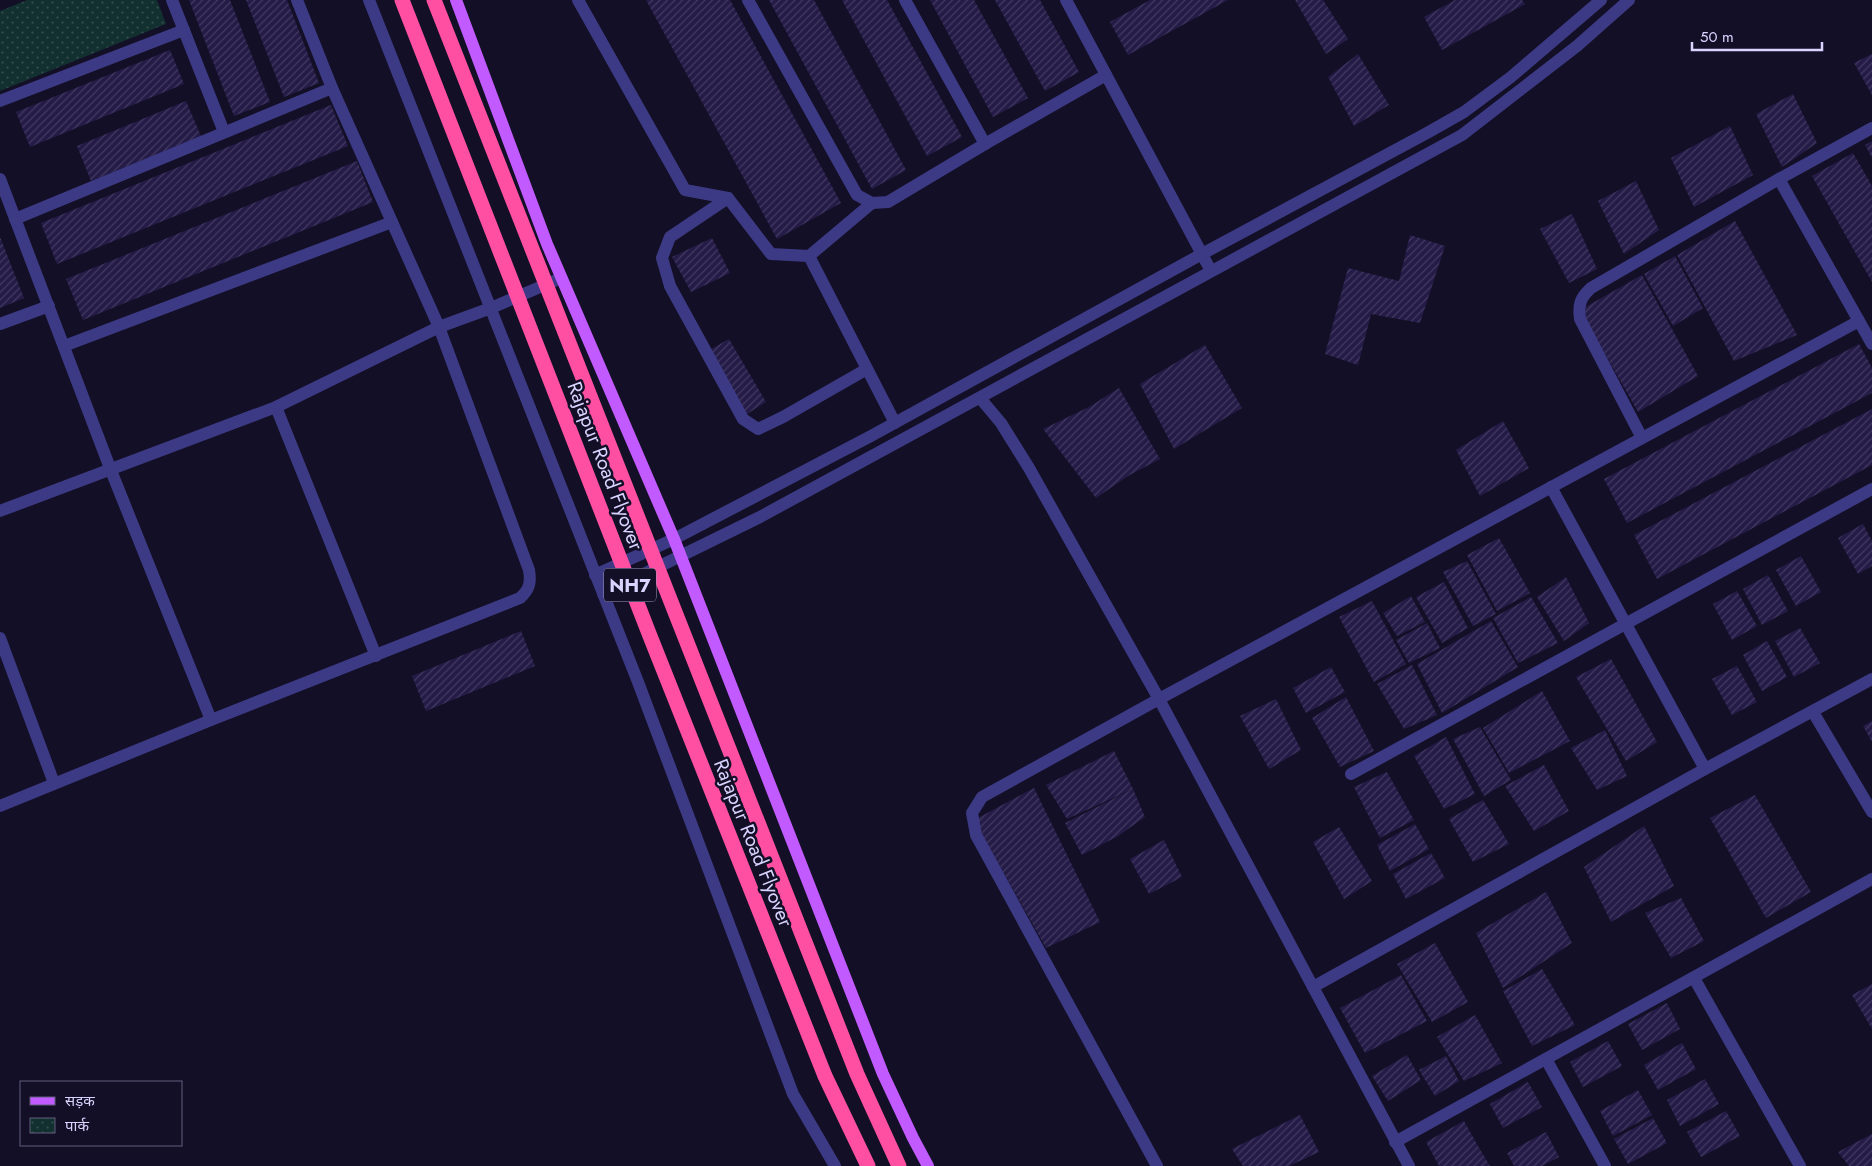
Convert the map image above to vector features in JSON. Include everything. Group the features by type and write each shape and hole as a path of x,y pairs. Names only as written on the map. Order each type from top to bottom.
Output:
{"highway":[{"name":"Rajapur Road Flyover","path":"402,0 650,636 814,1049 868,1166"},
{"name":"Rajapur Road Flyover","path":"434,0 853,1065 899,1166"}],"main road":[{"path":"456,0 547,244 669,541 883,1074 928,1166"}],"street":[{"path":"172,0 224,132"},
{"path":"0,806 520,598 528,591 529,570 439,327 332,88 297,0"},
{"path":"369,0 641,691 793,1094 835,1166"},
{"path":"578,0 685,190 728,198 770,254 809,256 872,204 888,202 1106,75"},
{"path":"748,0 857,195 872,204"},
{"path":"905,0 985,144"},
{"path":"1066,0 1211,271"},
{"path":"595,575 669,541 895,423 1464,112 1511,77 1601,0"},
{"path":"603,594 760,517 1462,135 1577,46 1629,0"},
{"path":"0,102 184,30"},
{"path":"15,219 332,88"},
{"path":"1642,438 1580,319 1578,307 1583,296 1591,288 1779,179 1872,128"},
{"path":"0,179 110,468 211,720"},
{"path":"1779,179 1872,344"},
{"path":"728,198 670,237 662,258 670,286 743,419 758,429 783,417 867,369"},
{"path":"64,346 392,222"},
{"path":"809,256 895,423"},
{"path":"0,511 276,407 439,327 491,308 561,278"},
{"path":"0,324 49,306"},
{"path":"1157,1166 976,835 972,813 982,797 1159,699 1859,321"},
{"path":"980,398 1001,423 1029,468 1159,699 1409,1166"},
{"path":"276,407 376,656"},
{"path":"1551,488 1705,769"},
{"path":"1351,774 1872,489"},
{"path":"0,638 54,783"},
{"path":"1313,987 1705,769 1872,679"},
{"path":"1813,712 1872,812"},
{"path":"1396,1142 1872,879"},
{"path":"1694,978 1800,1166"},
{"path":"1546,1059 1605,1166"}],"green space":[{"path":"27,0 157,0 166,24 0,91 0,11"}],"building":[{"path":"189,0 230,0 270,102 234,116"},
{"path":"246,0 287,0 319,83 284,97"},
{"path":"646,0 730,0 841,203 777,239"},
{"path":"769,0 814,0 906,170 872,189"},
{"path":"842,0 887,0 962,137 927,156"},
{"path":"930,0 974,0 1028,98 993,117"},
{"path":"995,0 1040,0 1079,72 1045,91"},
{"path":"1150,0 1228,0 1128,55 1110,22"},
{"path":"1295,0 1323,0 1348,39 1326,54"},
{"path":"1455,0 1522,0 1525,4 1442,50 1424,17"},
{"path":"170,50 184,84 30,147 16,112"},
{"path":"1358,54 1389,105 1354,126 1328,77"},
{"path":"1872,54 1872,95 1854,63"},
{"path":"1793,94 1817,143 1782,167 1756,114"},
{"path":"186,101 201,136 91,181 77,146"},
{"path":"331,105 348,146 57,264 41,223"},
{"path":"1730,126 1753,175 1694,207 1671,158"},
{"path":"1872,141 1872,158 1865,145"},
{"path":"1853,153 1872,186 1872,282 1812,176"},
{"path":"357,161 373,202 83,320 66,279"},
{"path":"1636,181 1659,230 1624,254 1598,201"},
{"path":"1572,214 1597,269 1569,283 1540,229"},
{"path":"1735,221 1797,335 1734,361 1677,255"},
{"path":"1410,235 1445,246 1420,323 1371,314 1358,365 1325,354 1348,268 1399,281"},
{"path":"0,237 24,298 0,308"},
{"path":"712,238 730,273 691,292 672,257"},
{"path":"1675,256 1703,308 1673,326 1644,274"},
{"path":"1642,275 1698,376 1638,412 1580,310"},
{"path":"729,339 766,402 744,416 706,352"},
{"path":"1859,344 1872,368 1872,393 1627,523 1604,479"},
{"path":"1205,345 1242,408 1174,449 1140,384"},
{"path":"1119,388 1160,459 1128,476 1096,498 1043,429 1089,407"},
{"path":"1872,409 1872,465 1657,579 1634,535"},
{"path":"1503,421 1529,468 1480,496 1456,450"},
{"path":"1863,524 1872,541 1872,566 1858,574 1838,538"},
{"path":"1499,538 1530,593 1497,611 1467,555"},
{"path":"1801,556 1821,592 1796,606 1776,570"},
{"path":"1467,561 1496,614 1473,626 1443,572"},
{"path":"1768,575 1788,611 1762,625 1743,589"},
{"path":"1566,577 1589,623 1564,641 1537,597"},
{"path":"1444,582 1468,628 1442,643 1416,597"},
{"path":"1737,591 1757,626 1732,640 1713,604"},
{"path":"1411,596 1425,622 1397,636 1383,613"},
{"path":"1531,597 1558,643 1518,663 1493,618"},
{"path":"1372,601 1406,664 1374,682 1339,617"},
{"path":"1491,621 1518,667 1442,713 1417,664"},
{"path":"1427,623 1440,648 1409,663 1396,640"},
{"path":"1800,628 1820,663 1794,677 1775,641"},
{"path":"521,631 535,666 426,711 412,676"},
{"path":"1767,641 1787,677 1762,691 1743,655"},
{"path":"1611,659 1657,742 1626,761 1576,677"},
{"path":"1412,665 1437,715 1404,729 1377,684"},
{"path":"1737,666 1757,702 1732,715 1712,679"},
{"path":"1331,667 1345,692 1306,713 1293,688"},
{"path":"1542,691 1570,741 1509,773 1483,728"},
{"path":"1346,697 1374,751 1340,767 1312,718"},
{"path":"1276,699 1301,750 1269,769 1240,716"},
{"path":"1872,721 1872,742 1863,726"},
{"path":"1480,727 1511,780 1484,796 1453,739"},
{"path":"1605,730 1627,776 1597,790 1571,748"},
{"path":"1446,737 1475,794 1444,809 1414,756"},
{"path":"1114,751 1133,789 1067,819 1046,785"},
{"path":"1544,765 1569,811 1534,831 1505,786"},
{"path":"1387,772 1414,820 1380,838 1354,787"},
{"path":"1034,788 1100,922 1046,948 974,820"},
{"path":"1133,789 1145,817 1118,836 1082,855 1065,823"},
{"path":"1755,795 1811,892 1766,918 1710,818"},
{"path":"1483,800 1509,844 1473,862 1449,819"},
{"path":"1415,824 1429,849 1390,871 1377,845"},
{"path":"1644,826 1674,886 1611,922 1584,867"},
{"path":"1339,827 1372,881 1344,899 1313,842"},
{"path":"1164,840 1182,877 1149,894 1130,859"},
{"path":"1431,853 1445,878 1406,899 1393,874"},
{"path":"1546,892 1572,943 1503,988 1476,933"},
{"path":"1681,898 1704,941 1671,958 1645,913"},
{"path":"1435,943 1468,1002 1432,1022 1397,964"},
{"path":"1542,969 1575,1025 1532,1046 1503,991"},
{"path":"1401,975 1427,1021 1365,1053 1340,1008"},
{"path":"1872,984 1872,1029 1852,995"},
{"path":"1667,1003 1680,1029 1642,1050 1628,1024"},
{"path":"1475,1015 1502,1063 1464,1081 1437,1037"},
{"path":"1608,1041 1622,1066 1583,1087 1570,1062"},
{"path":"1682,1043 1696,1069 1658,1090 1644,1065"},
{"path":"1407,1055 1421,1080 1388,1101 1372,1076"},
{"path":"1446,1056 1459,1081 1435,1096 1419,1070"},
{"path":"1705,1079 1719,1104 1680,1126 1667,1100"},
{"path":"1528,1082 1542,1107 1503,1128 1490,1104"},
{"path":"1638,1090 1652,1115 1613,1136 1600,1111"},
{"path":"1726,1111 1740,1136 1701,1157 1687,1132"},
{"path":"1300,1115 1319,1152 1289,1166 1243,1166 1232,1149"},
{"path":"1653,1118 1667,1143 1628,1164 1614,1139"},
{"path":"1464,1121 1490,1166 1439,1166 1426,1142"},
{"path":"1546,1132 1559,1157 1542,1166 1514,1166 1507,1153"},
{"path":"1872,1134 1872,1166 1849,1166 1838,1152"}]}
